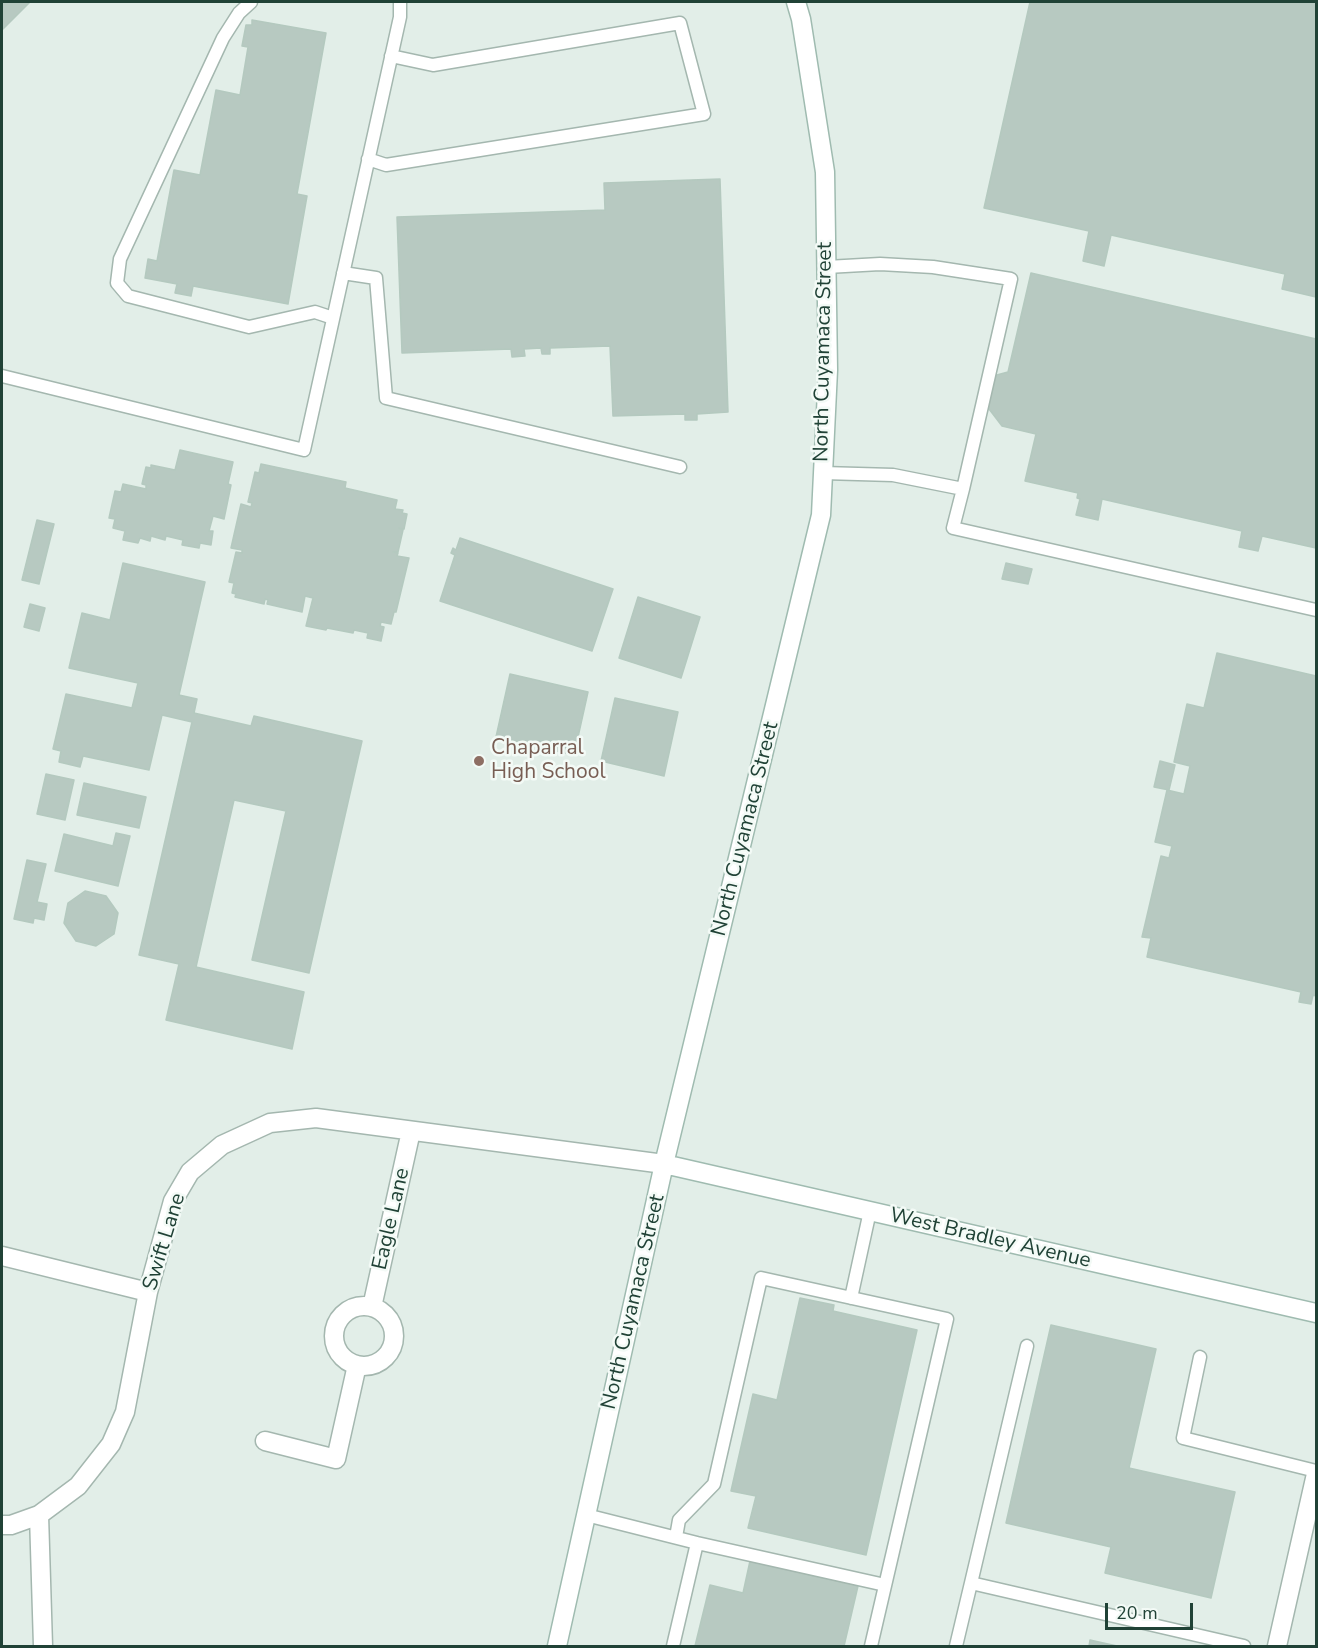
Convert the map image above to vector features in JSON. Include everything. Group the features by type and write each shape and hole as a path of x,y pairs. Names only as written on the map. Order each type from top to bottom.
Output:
{"main road":[{"name":"North Cuyamaca Street","path":"557,1647 664,1164 821,515 828,370 825,172 801,19 796,2"},
{"name":"Swift Lane","path":"2,1525 10,1525 39,1515 78,1486 111,1444 124,1412 148,1292 173,1201 190,1172 222,1145 270,1123 316,1118 664,1164"},
{"name":"Eagle Lane","path":"372,1306 411,1131"},
{"name":"West Bradley Avenue","path":"664,1164 1317,1313"},
{"path":"2,1256 148,1292"},
{"path":"362,1305 372,1306 388,1316 395,1334 394,1343 390,1351 376,1364 357,1365 349,1361 336,1347 335,1328 345,1312 362,1305"},
{"path":"265,1441 336,1459 357,1365"},
{"path":"1277,1647 1317,1472"},
{"path":"39,1515 43,1647"}],"lane":[{"path":"252,2 239,13 223,38 120,259 117,282 128,296 249,327 315,312 333,318"},
{"path":"2,376 304,450 400,17 400,2"},
{"path":"368,159 386,165 704,114 680,23 433,65 391,56"},
{"path":"827,267 880,264 933,267 1011,279 953,528 1317,610"},
{"path":"343,273 376,278 386,398 680,467"},
{"path":"823,473 893,475 963,489"},
{"path":"851,1298 870,1211"},
{"path":"676,1537 679,1520 714,1484 761,1278 947,1319 871,1647"},
{"path":"956,1647 1027,1346"},
{"path":"1200,1357 1183,1438 1317,1472"},
{"path":"586,1515 885,1586"},
{"path":"674,1647 697,1542"},
{"path":"971,1583 1244,1647"}],"building":[{"path":"2,2 30,2 2,30"},
{"path":"1030,2 1316,2 1316,297 1282,289 1285,274 1111,235 1104,266 1083,261 1089,231 984,208"},
{"path":"252,20 326,33 297,194 307,196 288,304 193,286 191,296 175,293 177,284 145,278 148,259 157,261 174,170 200,175 216,90 240,95 248,47 242,46 246,25 252,25"},
{"path":"720,179 728,412 697,414 697,420 685,420 685,414 613,416 610,346 550,348 550,354 542,354 541,348 524,349 525,356 512,357 511,349 402,353 397,217 605,210 604,183"},
{"path":"1031,273 1316,339 1316,548 1262,536 1258,551 1239,547 1242,531 1102,499 1098,520 1076,515 1080,499 1077,498 1078,493 1025,481 1036,434 1002,426 986,405 993,376 1008,372"},
{"path":"180,450 233,462 224,519 213,516 209,531 213,531 211,545 200,543 199,548 182,545 183,540 166,536 165,540 151,536 150,541 140,538 138,543 123,540 125,531 113,528 115,519 109,518 115,491 121,492 123,484 146,489 146,485 142,484 146,467 151,468 151,465 175,470"},
{"path":"261,464 346,482 345,488 397,500 395,509 403,510 402,513 407,514 404,529 399,528 403,530 398,552 393,552 398,553 397,556 409,558 391,624 381,622 380,626 384,627 381,641 367,638 368,633 354,630 353,633 306,626 313,598 305,596 302,612 267,604 268,600 265,599 264,604 235,597 236,594 232,593 234,583 229,582 236,552 242,553 242,550 231,548 241,504 251,507 252,503 248,502 255,472 259,473"},
{"path":"37,520 54,524 39,584 22,580"},
{"path":"460,538 613,589 592,651 440,601 455,555 451,553 453,548 456,550"},
{"path":"123,563 205,582 179,695 197,699 194,713 251,726 254,716 362,741 309,973 252,960 286,811 234,800 196,967 304,992 292,1049 166,1020 179,964 139,955 192,722 162,715 149,770 83,756 80,767 59,762 61,751 53,749 66,694 132,708 138,683 69,668 82,613 110,620"},
{"path":"1006,563 1032,569 1028,584 1002,579"},
{"path":"638,597 700,617 681,678 619,658"},
{"path":"30,604 45,608 39,631 24,627"},
{"path":"1217,653 1316,676 1316,996 1313,995 1311,1004 1299,1002 1301,992 1147,957 1151,938 1142,937 1161,856 1169,858 1172,846 1155,842 1167,790 1184,794 1190,766 1174,762 1187,704 1204,708"},
{"path":"510,674 588,692 574,755 496,737"},
{"path":"615,698 678,712 664,776 601,761"},
{"path":"1160,761 1175,765 1169,790 1154,787"},
{"path":"46,774 74,780 65,820 37,814"},
{"path":"84,783 146,797 139,828 77,815"},
{"path":"116,833 130,836 118,886 55,871 64,834 113,846"},
{"path":"27,860 46,864 37,902 47,904 44,920 34,918 33,923 14,919"},
{"path":"85,891 106,896 118,913 114,934 96,946 76,941 64,923 68,903"},
{"path":"800,1298 834,1305 833,1311 917,1330 866,1555 748,1528 756,1496 731,1491 753,1394 777,1400"},
{"path":"1051,1325 1156,1349 1129,1468 1235,1492 1211,1598 1105,1573 1111,1547 1006,1523"},
{"path":"750,1561 858,1586 844,1646 695,1646 710,1585 743,1593"},
{"path":"1090,1640 1117,1646 1089,1646"}],"place":[{"name":"Chaparral High School","path":"479,761"}]}
